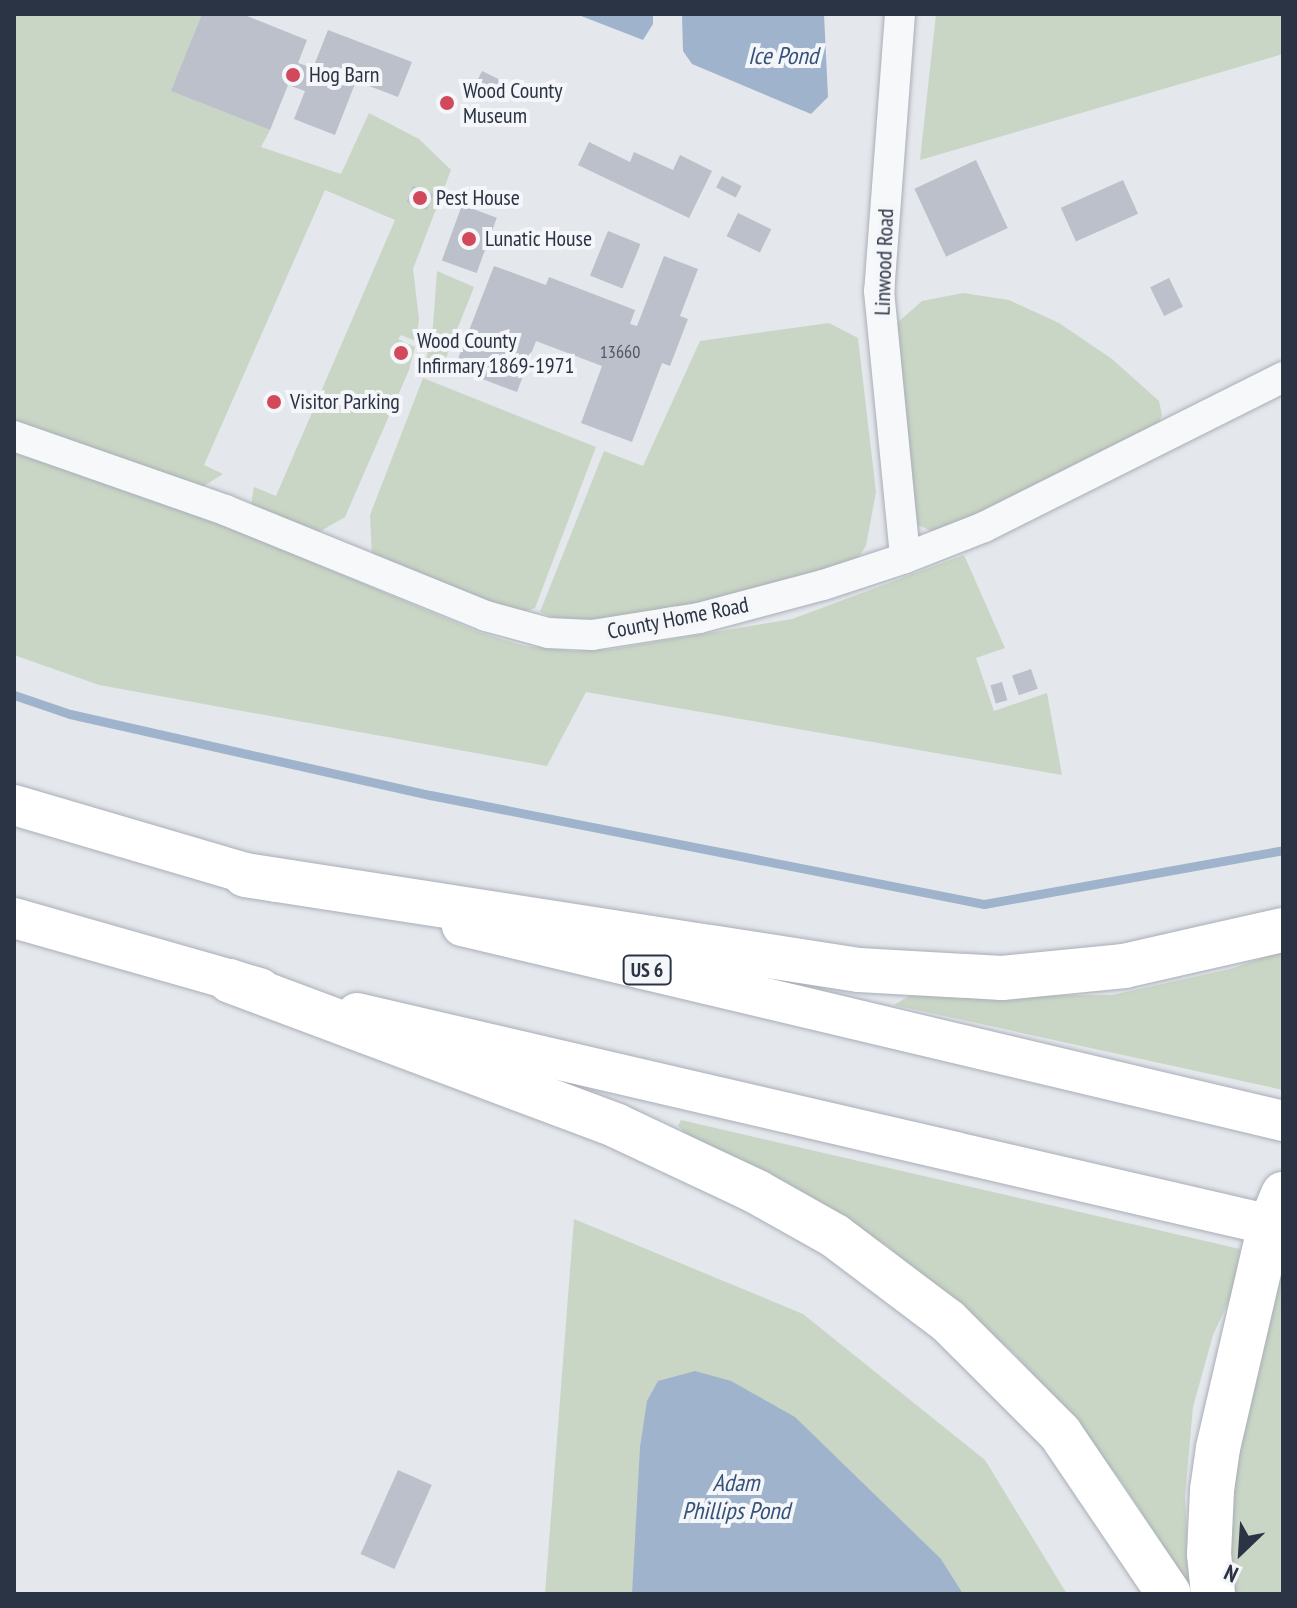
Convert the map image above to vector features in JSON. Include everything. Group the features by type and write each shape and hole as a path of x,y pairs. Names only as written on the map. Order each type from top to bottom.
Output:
{"highway":[{"name":"US 6","path":"14,805 245,875 1283,1121"},
{"path":"245,875 859,970 1002,978 1124,966 1283,930"},
{"path":"14,918 230,981 790,1115 1279,1216 1216,1462 1209,1554 1213,1594"},
{"path":"230,981 617,1126 757,1192 835,1236 948,1321 1060,1433 1169,1594"}],"street":[{"name":"Linwood Road","path":"900,14 879,291 905,558"},
{"name":"County Home Road","path":"14,436 225,510 486,616 548,633 621,632 699,618 823,585 905,558 984,527 1283,377"}],"green space":[{"name":"Wood County Museum","path":"14,14 202,14 172,91 270,130 261,147 341,174 369,113 419,139 451,170 413,269 419,319 416,341 401,335 398,339 415,347 409,370 345,517 317,533 251,505 254,487 276,496 395,220 325,190 204,465 223,474 202,487 14,420"},
{"path":"936,14 1283,14 1283,54 920,160"},
{"path":"437,271 474,287 439,375 424,370 433,326"},
{"path":"963,293 1009,300 1059,323 1112,359 1159,401 1162,415 1159,423 954,528 932,531 915,524 897,323 922,301"},
{"path":"829,323 858,338 876,492 866,546 852,567 658,617 564,621 540,612 604,451 643,466 700,341"},
{"path":"423,378 596,447 535,608 520,613 372,558 370,515"},
{"path":"14,453 124,488 256,538 478,632 525,646 571,651 613,649 792,619 964,555 1005,648 976,658 994,711 1047,693 1062,775 586,692 547,766 99,685 14,655"},
{"path":"1283,951 1283,1090 894,1005 909,996 1112,995 1230,969"},
{"path":"681,1120 1240,1249 1234,1290 1213,1335 1193,1407 1185,1496 1190,1588 1122,1482 1015,1354 886,1245 687,1134 678,1126"},
{"path":"574,1219 803,1314 985,1460 1067,1594 545,1594"},
{"path":"1283,1257 1283,1594 1232,1594 1227,1486"}],"water":[{"path":"576,14 653,14 653,24 643,40"},
{"name":"Ice Pond","path":"682,14 824,14 828,97 811,114 692,64 683,51"},
{"name":"Adam Phillips Pond","path":"695,1371 731,1381 795,1417 941,1559 963,1594 632,1594 640,1447 647,1401 658,1381"}],"building":[{"name":"Hog Barn","path":"202,14 242,14 307,40 298,63 313,68 328,30 412,62 398,97 356,81 335,135 294,119 305,91 288,85 270,130 171,91"},
{"path":"482,71 504,82 499,94 476,83"},
{"path":"589,142 630,162 634,152 673,170 680,155 712,171 689,218 578,165"},
{"path":"976,160 1008,228 946,257 914,189"},
{"path":"722,176 742,186 736,198 716,188"},
{"path":"1123,180 1138,214 1076,241 1061,208"},
{"name":"Pest House","path":"413,186 433,194 427,210 407,202"},
{"name":"Lunatic House","path":"462,205 497,218 477,273 442,260"},
{"path":"738,213 771,229 760,253 727,236"},
{"path":"608,231 640,244 622,289 590,276"},
{"path":"664,256 698,269 680,316 688,319 670,366 662,363 632,442 581,423 602,366 536,341 517,392 461,371 463,367 456,364 494,266 546,285 549,277 635,310 630,324 637,326"},
{"path":"1169,278 1183,307 1164,316 1150,287"},
{"path":"1031,669 1038,689 1019,695 1012,676"},
{"path":"1002,682 1007,700 996,704 990,685"},
{"path":"398,1470 432,1485 394,1569 361,1554"}],"waterway":[{"path":"14,695 70,714 430,795 984,904 1283,850"}],"place":[{"name":"Hog Barn","path":"293,75"},
{"name":"Wood County Museum","path":"447,103"},
{"name":"Pest House","path":"420,198"},
{"name":"Lunatic House","path":"469,239"},
{"name":"Wood County Infirmary 1869-1971","path":"401,353"},
{"name":"Visitor Parking","path":"274,402"}]}
